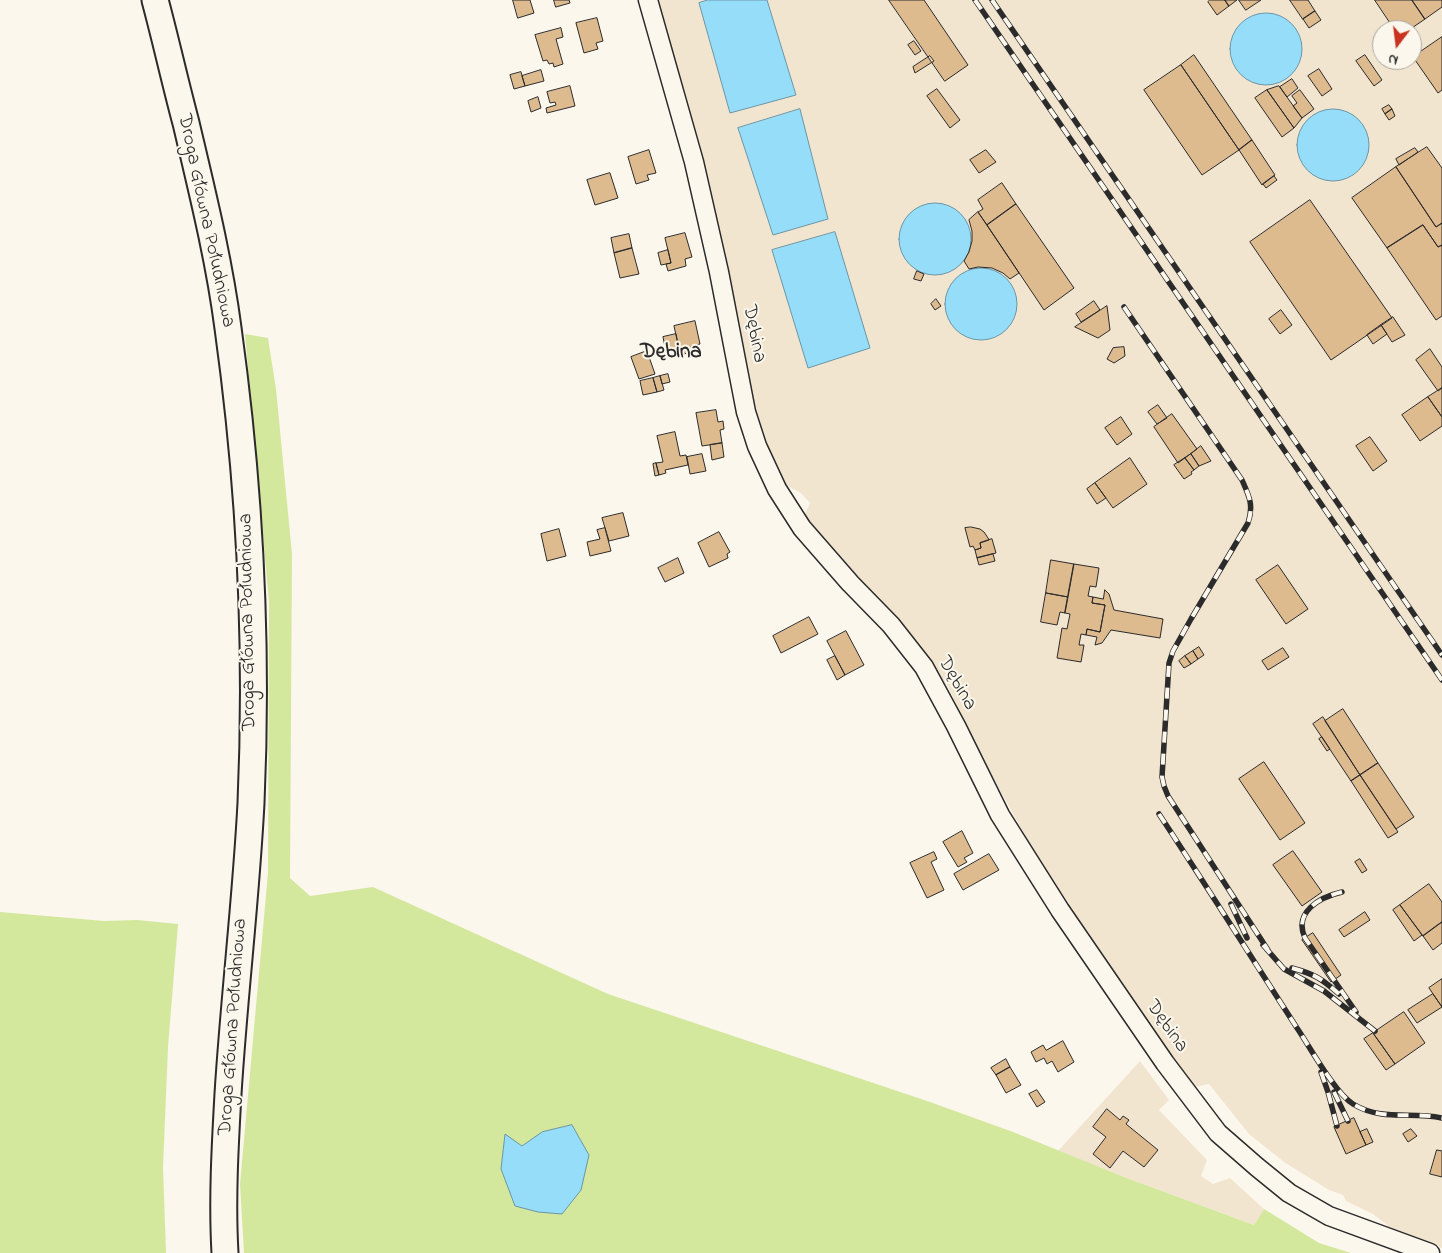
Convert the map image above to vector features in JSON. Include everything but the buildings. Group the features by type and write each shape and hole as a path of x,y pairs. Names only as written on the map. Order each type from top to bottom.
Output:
{"main road":[{"name":"Droga Główna Południowa","path":"155,0 206,207 228,326 242,449 253,597 254,676 251,803 224,1152 225,1253"}],"street":[{"name":"Dębina","path":"648,0 694,162 719,272 746,412 757,446 777,489 802,528 850,583 891,625 924,667 956,726 1000,815 1055,902 1165,1063 1218,1132 1289,1193 1329,1216 1430,1253"}],"shaded area":[{"path":"656,0 1442,0 1442,1248 1397,1233 1373,1214 1346,1201 1343,1195 1329,1190 1284,1162 1249,1134 1209,1084 1195,1087 1048,877 979,752 948,687 912,636 804,517 810,503 801,493 787,486 771,455 755,405 706,172"},
{"path":"1140,1061 1169,1100 1159,1110 1207,1160 1201,1176 1213,1184 1230,1178 1264,1209 1254,1225 1058,1151"}],"green space":[{"path":"245,334 268,338 276,389 292,554 290,878 310,896 373,887 608,994 930,1102 1254,1225 1264,1209 1319,1243 1351,1253 244,1253 240,1184 268,873 269,602"},
{"path":"0,912 104,921 137,920 178,924 168,1047 163,1167 166,1253 0,1253"}],"water":[{"path":"708,0 767,0 796,95 730,113 699,3"},
{"path":"1266,13 1286,19 1296,29 1302,49 1296,69 1286,79 1266,85 1246,79 1236,69 1230,49 1236,29 1246,19"},
{"path":"800,109 828,219 773,235 738,128"},
{"path":"1333,109 1353,115 1363,125 1369,145 1363,165 1353,175 1333,181 1313,175 1303,165 1297,145 1303,125 1313,115"},
{"path":"935,203 955,209 965,219 971,239 965,259 955,269 935,275 915,269 905,259 899,239 905,219 915,209"},
{"path":"835,232 870,348 808,368 772,250"},
{"path":"981,268 1001,274 1011,284 1017,304 1011,324 1001,334 981,340 961,334 951,324 945,304 951,284 961,274"},
{"path":"572,1125 589,1155 581,1190 562,1214 538,1212 515,1206 501,1169 505,1134 522,1146 542,1132"}],"railway":[{"path":"975,0 1442,680"},
{"path":"992,0 1442,655"},
{"path":"1124,307 1242,480 1250,501 1251,511 1248,523 1191,619 1173,651 1169,663 1162,777 1168,796 1268,950"},
{"path":"1159,814 1338,1090 1353,1104 1375,1113 1442,1118"},
{"path":"1342,892 1325,898 1311,907 1306,913 1302,929 1305,938 1356,1012"},
{"path":"1231,904 1247,938"},
{"path":"1263,945 1284,969 1324,991 1375,1031"},
{"path":"1292,968 1317,977 1339,994"},
{"path":"1321,1072 1337,1126"},
{"path":"1334,1092 1348,1121"}],"district":[{"name":"Dębina","path":"671,354"}]}
